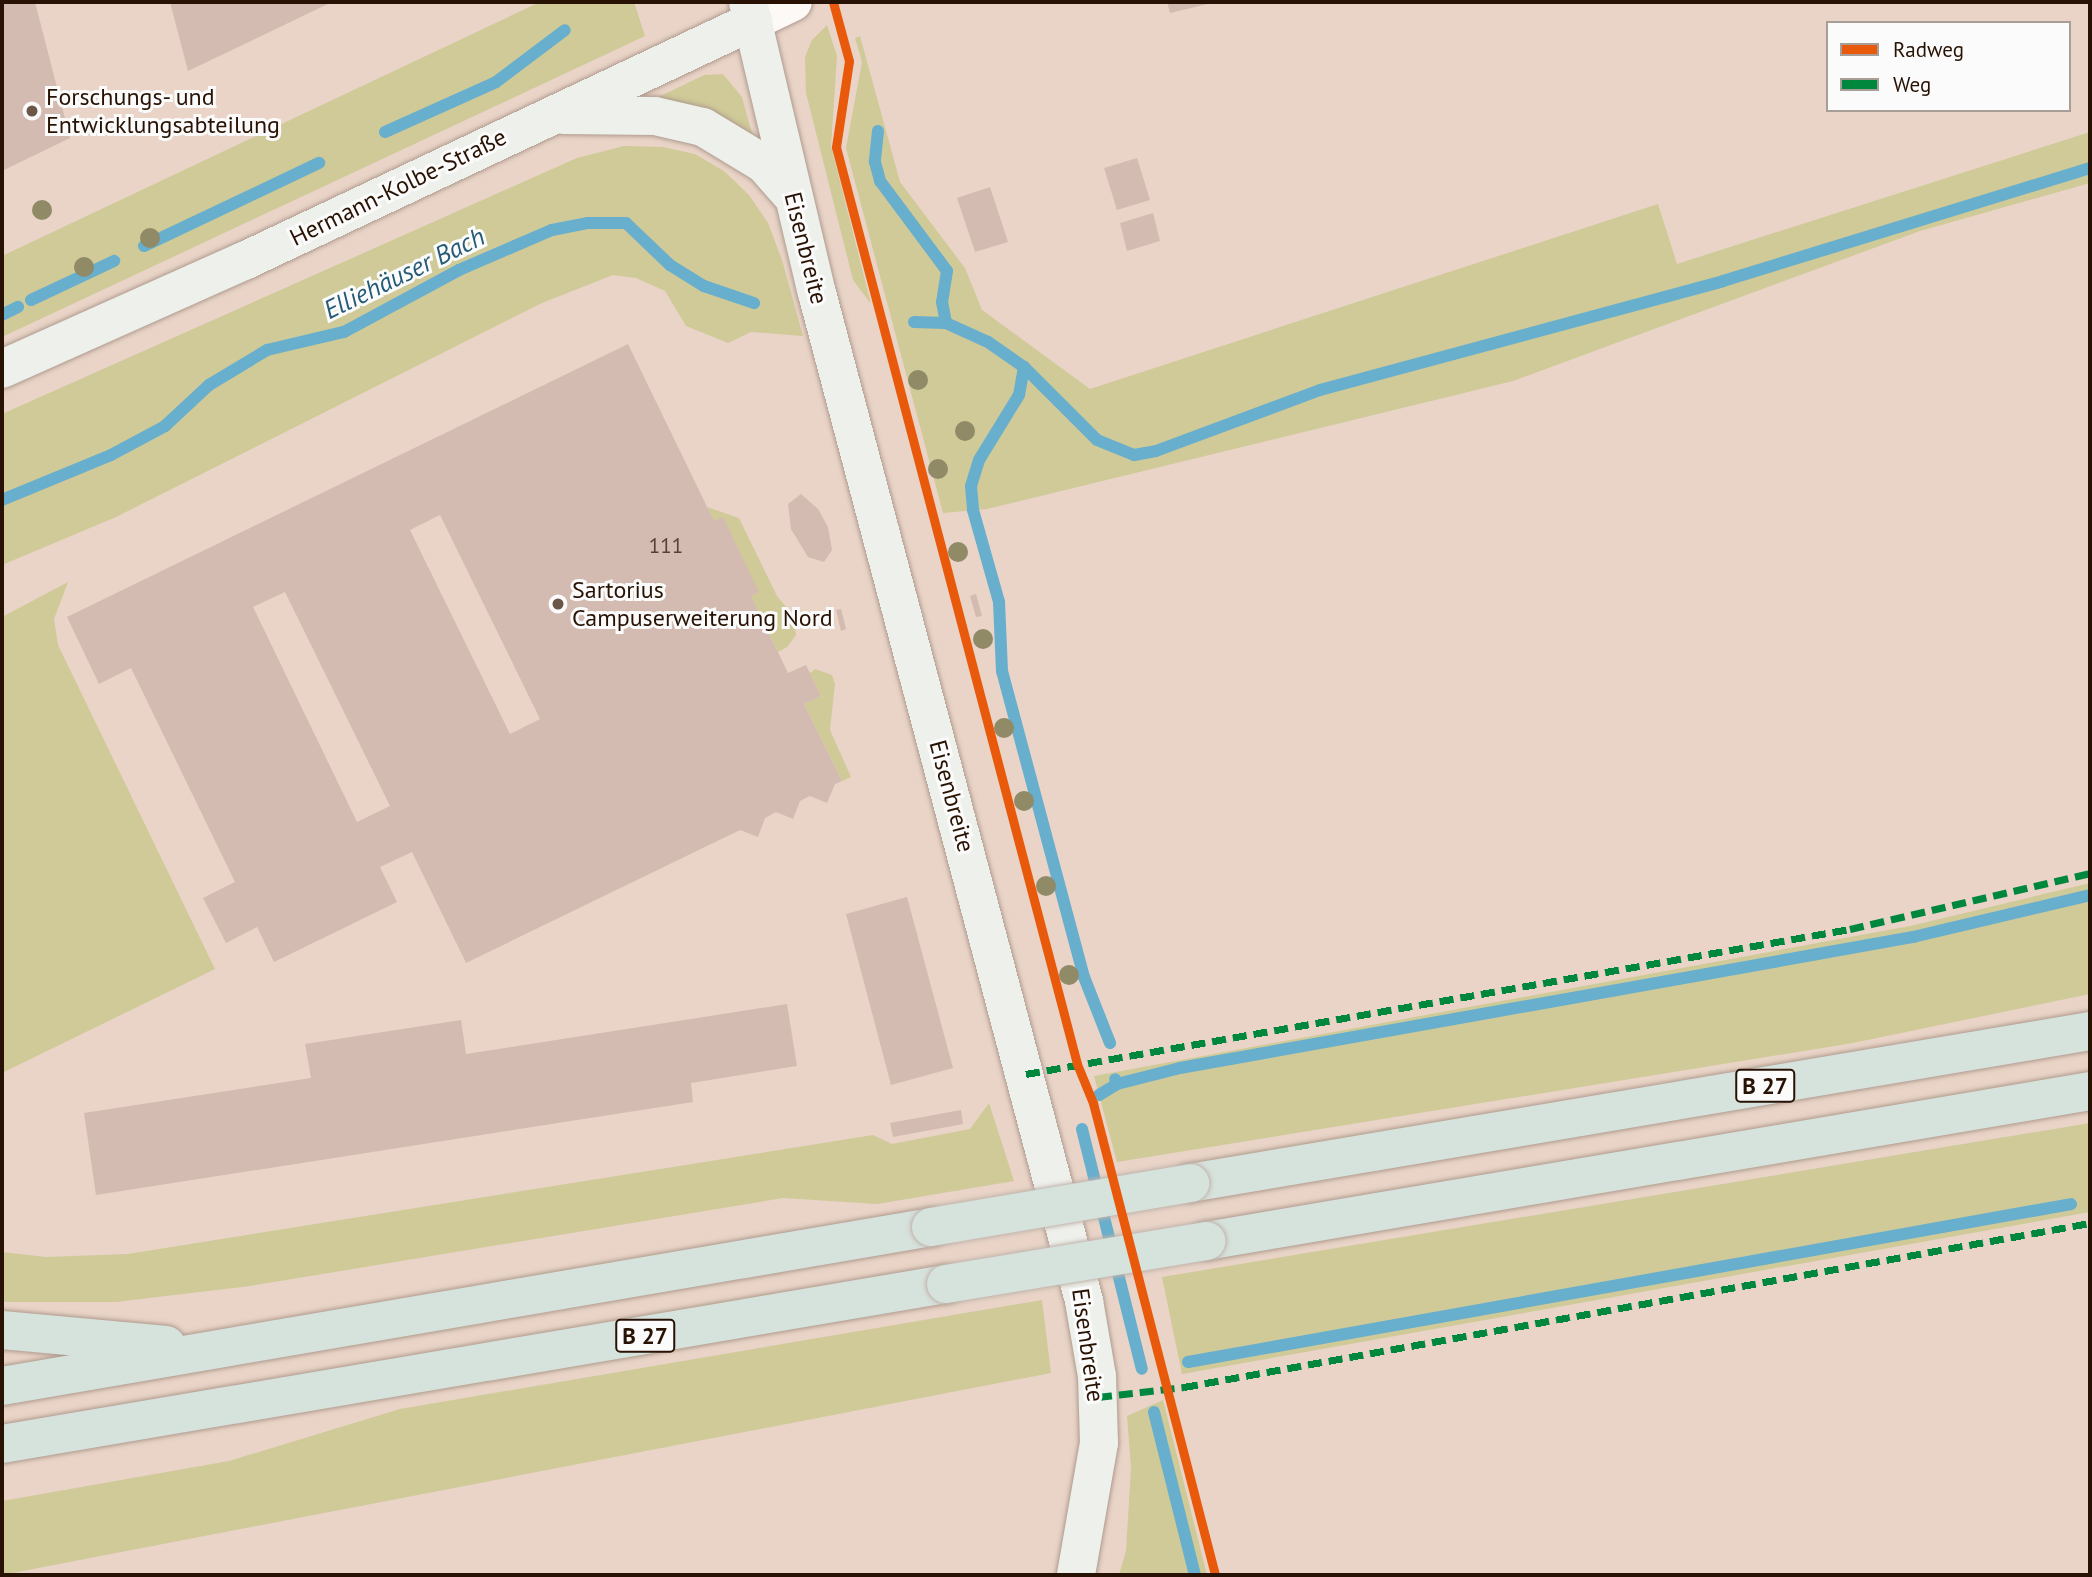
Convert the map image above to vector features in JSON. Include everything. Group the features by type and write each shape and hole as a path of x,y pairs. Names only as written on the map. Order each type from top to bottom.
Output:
{"highway":[{"name":"B 27","path":"2,1386 2090,1031"},
{"name":"B 27","path":"2,1444 2090,1091"},
{"path":"2,1330 221,1350"}],"main road":[{"name":"Hermann-Kolbe-Straße","path":"2,369 244,261 547,116 751,11"},
{"name":"Eisenbreite","path":"751,11 817,293 1084,1301 1097,1376 1099,1443 1076,1575"},
{"path":"547,116 655,116 703,127 764,164 794,199"}],"street":[{"name":"Hermann-Kolbe-Straße","path":"751,11 793,2"}],"shaded area":[{"path":"540,2 634,2 645,36 2,337 2,256"},
{"path":"827,25 837,56 831,146 871,304 853,280 806,93 805,57 812,40"},
{"path":"860,36 900,182 965,268 982,310 1090,389 1658,204 1677,264 2090,132 2090,183 1920,231 1513,381 987,509 943,513 846,148 862,62 855,38"},
{"path":"723,74 742,97 757,152 636,108 704,75"},
{"path":"624,146 663,147 695,154 724,171 749,195 768,223 782,260 803,336 751,332 728,343 686,326 665,291 636,278 613,275 542,303 116,517 2,565 2,414 577,158"},
{"path":"707,507 739,518 777,596 793,615 796,635 787,647 778,652"},
{"path":"68,582 54,619 58,645 215,969 2,1073 2,617"},
{"path":"815,669 832,675 835,684 830,730 851,777 842,781 804,704 821,696 810,673"},
{"path":"2090,883 2090,994 1853,1043 1117,1162 1094,1076 1910,926"},
{"path":"989,1103 1014,1181 877,1204 783,1198 250,1286 116,1302 2,1302 2,1252 46,1257 128,1254 873,1135 892,1144 970,1129"},
{"path":"2090,1123 2090,1212 1182,1374 1162,1277"},
{"path":"1042,1300 1051,1373 2,1575 2,1501 229,1461 400,1409"},
{"path":"1163,1400 1207,1575 1119,1575 1126,1551 1131,1468 1127,1416"}],"building":[{"name":"Forschungs- und Entwicklungsabteilung","path":"2,2 35,2 70,138 2,171"},
{"path":"170,2 332,2 188,71"},
{"path":"1167,2 1211,2 1212,3 1170,13"},
{"path":"1137,158 1150,200 1117,210 1104,168"},
{"path":"990,187 1008,242 975,252 957,198"},
{"path":"1153,213 1160,241 1127,251 1120,223"},
{"path":"628,344 714,521 723,517 759,592 751,596 788,673 806,665 821,696 804,704 842,781 835,784 827,803 810,796 800,801 793,819 776,812 765,818 758,837 740,830 466,963 412,852 380,867 397,902 274,962 257,927 226,943 203,898 235,882 131,668 99,684 67,617","holes":["440,515 540,719 510,734 410,530","285,592 390,806 357,822 253,607"]},
{"path":"801,494 818,509 828,527 832,550 824,562 808,557 791,529 788,504"},
{"path":"976,594 982,616 976,617 970,596"},
{"path":"841,609 846,629 841,631 836,610"},
{"path":"907,897 953,1068 891,1085 846,914"},
{"path":"787,1004 797,1066 691,1083 693,1102 96,1195 84,1113 311,1078 305,1044 461,1020 466,1054"},
{"path":"961,1110 963,1124 893,1137 890,1123"}],"waterway":[{"path":"385,132 496,82 565,30"},
{"path":"878,131 875,162 880,181 947,271 942,302 946,323"},
{"path":"144,246 319,163"},
{"path":"914,322 946,323 988,342 1024,367 1097,440 1134,455 1156,451 1320,390 1723,281 2090,168"},
{"name":"Elliehäuser Bach","path":"2,500 111,455 165,426 209,385 267,350 344,332 459,270 552,230 588,223 626,223 670,265 704,286 754,303"},
{"path":"31,300 114,261"},
{"path":"2,315 18,307"},
{"path":"1024,367 1019,395 979,460 971,486 973,510 999,602 1002,671 1084,977 1110,1043"},
{"path":"1117,1084 1180,1068 1913,937 2090,895"},
{"path":"1099,1095 1117,1084 1115,1079"},
{"path":"1082,1129 1142,1369"},
{"path":"1188,1362 2071,1204"},
{"path":"1154,1412 1195,1575"}],"marked path":[{"path":"1026,1074 1850,929 2090,873"},
{"path":"1098,1397 1184,1387 2090,1223"}],"cycle path":[{"path":"833,2 849,61 836,147 1077,1064 1093,1103 1215,1575"}],"place":[{"name":"Forschungs- und Entwicklungsabteilung","path":"32,111"},
{"name":"Sartorius Campuserweiterung Nord","path":"558,604"}]}
